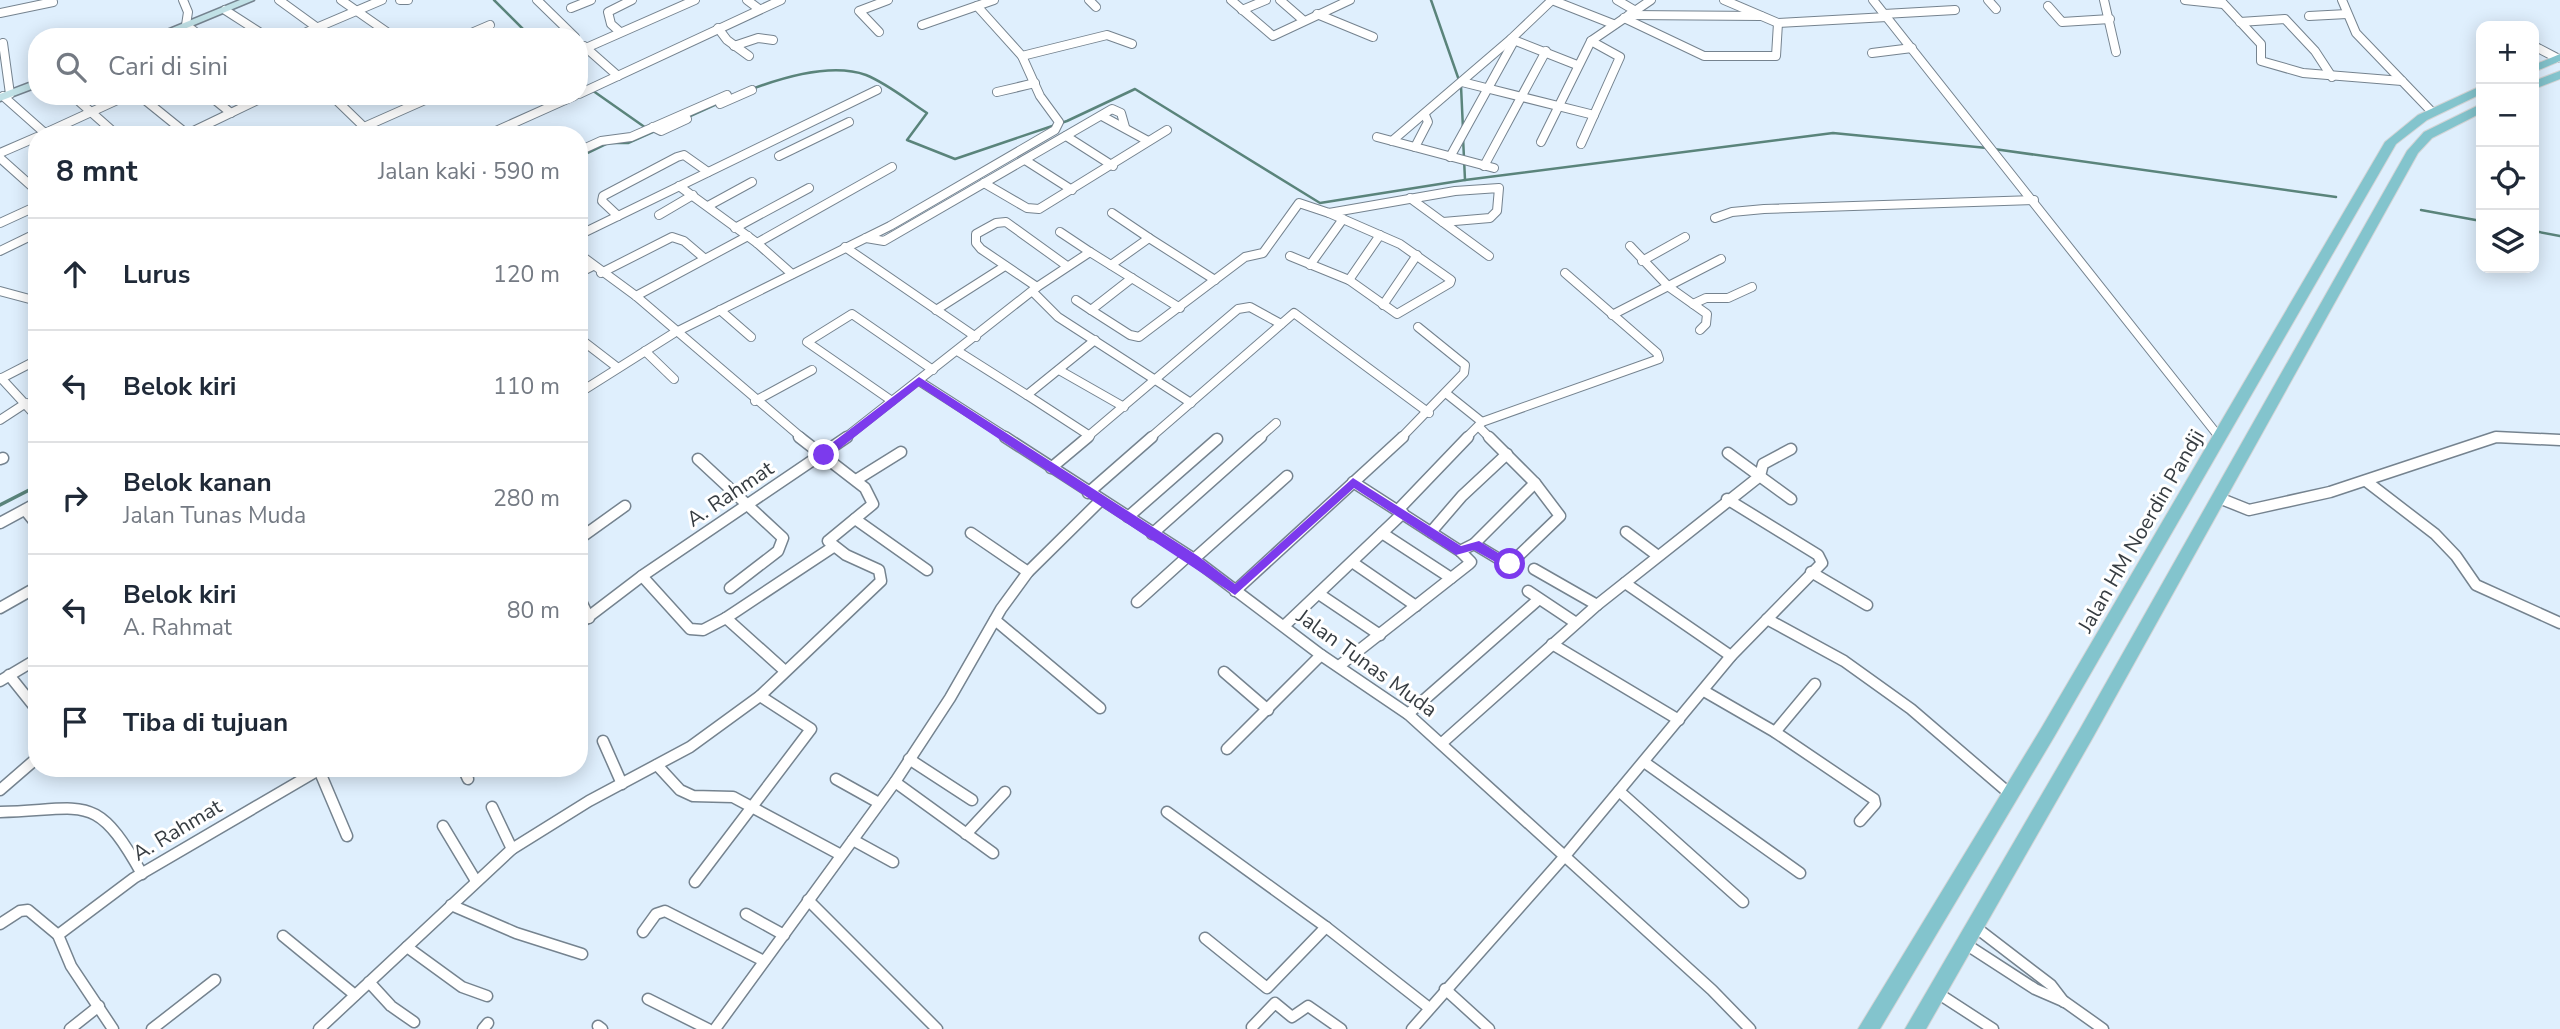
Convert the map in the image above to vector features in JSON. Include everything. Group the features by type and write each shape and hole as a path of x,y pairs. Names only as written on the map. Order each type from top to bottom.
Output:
{"main road":[{"path":"2539,64 2559,58"},
{"path":"2537,84 2560,75"},
{"name":"Jalan HM Noerdin Pandji","path":"1868,1029 2220,438 2391,142 2408,125 2431,111 2476,92"},
{"path":"1915,1029 2219,498 2413,151 2428,135 2476,111"}],"street":[{"path":"183,0 188,12 186,25"},
{"path":"178,28 249,0"},
{"path":"279,0 317,27 382,0"},
{"path":"341,0 380,28"},
{"path":"400,0 408,0"},
{"path":"538,0 566,28"},
{"path":"571,8 590,0"},
{"path":"620,32 611,24 607,14 632,0"},
{"path":"588,47 695,0"},
{"path":"747,0 759,9"},
{"path":"588,90 781,0"},
{"path":"879,32 859,11 888,0"},
{"path":"922,25 994,0"},
{"path":"1089,0 1096,6"},
{"path":"1233,0 1273,36 1350,0"},
{"path":"1242,10 1266,0"},
{"path":"1280,0 1303,20"},
{"path":"1322,0 1331,8"},
{"path":"1392,141 1512,40 1552,0 1613,24"},
{"path":"1617,0 1629,14 1709,57 1776,56 1778,23"},
{"path":"1541,142 1591,41 1651,0"},
{"path":"1724,0 1778,23 1955,10"},
{"path":"1873,0 1981,132 2220,438"},
{"path":"1988,0 1996,9"},
{"path":"2104,0 2116,52"},
{"path":"2185,0 2222,2 2261,44 2261,61 2332,76 2402,81"},
{"path":"2342,0 2356,33 2431,111"},
{"path":"0,13 53,2"},
{"path":"588,387 674,332 866,238 994,167 1059,125 1041,98 1022,56 977,6"},
{"path":"2048,6 2063,22 2110,19"},
{"path":"225,10 253,28"},
{"path":"2309,16 2347,13"},
{"path":"1318,14 1373,37"},
{"path":"1629,14 1764,16"},
{"path":"2241,22 2285,19 2315,51 2332,76"},
{"path":"186,25 190,28"},
{"path":"483,28 490,25"},
{"path":"718,28 734,46 750,56"},
{"path":"1022,56 1107,35 1132,44"},
{"path":"734,46 758,38 773,40"},
{"path":"1512,40 1577,65"},
{"path":"1450,157 1512,40"},
{"path":"1581,144 1620,57 1591,41"},
{"path":"3,43 4,96 33,126"},
{"path":"1872,53 1912,48"},
{"path":"2539,48 2559,58"},
{"path":"588,50 618,76"},
{"path":"1484,166 1546,51"},
{"path":"997,92 1035,83"},
{"path":"1461,83 1594,115"},
{"path":"4,96 28,87"},
{"path":"588,147 601,141 624,139 752,90"},
{"path":"588,231 877,90"},
{"path":"652,129 727,95"},
{"path":"84,105 107,126"},
{"path":"62,126 107,105"},
{"path":"151,105 176,126"},
{"path":"221,105 231,113"},
{"path":"203,126 247,105"},
{"path":"340,105 358,126"},
{"path":"372,126 415,105"},
{"path":"507,126 554,105"},
{"path":"1415,147 1428,122 1425,115"},
{"path":"866,238 884,241 1102,116 1148,141"},
{"path":"779,156 849,122"},
{"path":"984,183 1035,210 1113,166 1167,130"},
{"path":"1066,136 1113,166"},
{"path":"1377,137 1494,168"},
{"path":"28,142 0,156 28,182"},
{"path":"766,145 786,162"},
{"path":"618,216 601,201 603,196 677,157 684,155 708,172"},
{"path":"1025,160 1072,190"},
{"path":"757,243 892,167"},
{"path":"708,206 752,182"},
{"path":"679,186 757,243 792,274"},
{"path":"735,228 809,188"},
{"path":"1329,213 1455,191 1499,188 1497,211 1490,218 1443,222"},
{"path":"659,215 693,195"},
{"path":"1410,198 1489,256"},
{"path":"1715,218 1764,209 2034,201"},
{"path":"1076,300 1130,335 1139,337 1245,257 1263,253 1299,203 1380,235 1418,255 1451,280 1397,314 1349,280 1290,256"},
{"path":"0,223 28,210"},
{"path":"1112,213 1215,280"},
{"path":"1310,265 1343,219"},
{"path":"1067,266 1011,225 1001,222 981,230 975,238 981,249 1035,290 1058,317 1191,402"},
{"path":"1060,232 1180,308"},
{"path":"1349,280 1380,235"},
{"path":"636,296 748,236"},
{"path":"0,251 28,237"},
{"path":"601,273 671,237 684,241 704,258"},
{"path":"1642,261 1685,237"},
{"path":"1111,265 1149,238"},
{"path":"1630,246 1669,287 1709,317 1700,330"},
{"path":"845,247 976,337"},
{"name":"A. Rahmat","path":"588,618 642,576 824,455 1035,290 1090,252"},
{"path":"1383,305 1418,255"},
{"path":"1612,316 1721,259"},
{"path":"319,1029 512,849 690,747 760,696 881,581 879,570 833,547 829,542 830,538 873,504 874,500 856,480 755,401 636,296 588,262"},
{"path":"588,268 593,266"},
{"path":"936,310 1005,266"},
{"path":"1284,626 1382,533 1480,424 1593,380 1657,361 1657,353 1565,273"},
{"path":"1091,310 1132,278"},
{"path":"1693,304 1706,298 1728,298 1752,287"},
{"path":"0,291 28,299"},
{"path":"1051,468 1242,307 1250,307 1282,324"},
{"path":"720,310 751,337"},
{"path":"1088,493 1294,313 1429,413"},
{"path":"892,401 807,342 852,314 933,370"},
{"path":"1235,590 1429,413 1464,373 1465,365 1418,327"},
{"path":"1027,395 1095,340"},
{"path":"588,345 618,368"},
{"path":"645,351 674,379"},
{"path":"959,352 1090,436"},
{"path":"28,365 1,379 28,406"},
{"path":"755,401 813,370"},
{"path":"1059,370 1124,407"},
{"name":"Jalan Tunas Muda","path":"919,381 1191,558 1321,655 1408,714 1712,990 1750,1029"},
{"path":"1447,394 1480,424 1535,483 1560,516 1509,565 1475,544"},
{"path":"0,420 26,404"},
{"path":"1152,534 1276,423"},
{"path":"2219,498 2249,510 2330,492 2496,438 2560,440"},
{"path":"1128,517 1217,439"},
{"path":"1442,743 1597,605 1759,476 1763,464 1791,449"},
{"path":"856,480 901,452"},
{"path":"1728,453 1791,499"},
{"path":"1431,532 1462,496 1507,454"},
{"path":"698,459 783,538 782,545 730,588"},
{"path":"1137,602 1287,476"},
{"path":"2367,481 2435,534 2456,556 2476,585 2560,623"},
{"path":"1339,666 1471,562 1460,551 1353,482"},
{"path":"1460,551 1475,544 1535,483"},
{"path":"1412,1029 1428,1007 1491,942 1564,857 1731,656 1822,562 1818,555 1727,499"},
{"path":"715,1029 895,782 950,698 995,620 1028,572 1100,501"},
{"path":"588,533 625,506"},
{"path":"0,523 28,508"},
{"path":"25,509 28,513"},
{"path":"855,519 927,570"},
{"path":"1626,531 1658,556"},
{"path":"971,533 1028,572"},
{"path":"1382,533 1451,578"},
{"path":"642,576 690,629 703,630 726,618 833,547"},
{"path":"1352,562 1416,606"},
{"path":"1534,569 1597,605"},
{"path":"1811,572 1867,605"},
{"path":"1625,583 1731,656"},
{"path":"1528,591 1576,623"},
{"path":"0,593 4,606 28,592"},
{"path":"1319,594 1380,635"},
{"path":"1408,714 1539,599"},
{"path":"726,618 785,671"},
{"path":"1767,619 1844,661 1911,709 2010,794"},
{"path":"995,620 1100,708"},
{"path":"1552,643 1679,720"},
{"path":"1227,749 1321,655"},
{"path":"28,664 4,678 28,701"},
{"path":"1224,673 1268,710"},
{"path":"1775,733 1815,684"},
{"path":"1704,691 1775,733 1874,799 1875,804 1860,821"},
{"path":"695,881 811,729 760,696"},
{"path":"603,741 622,784"},
{"path":"909,760 972,800"},
{"path":"1644,762 1800,873"},
{"path":"656,765 686,793 733,797 841,855"},
{"path":"0,790 28,766"},
{"name":"A. Rahmat","path":"58,935 98,902 142,874 307,777"},
{"path":"324,777 347,836"},
{"path":"836,779 879,803"},
{"path":"895,782 993,853"},
{"path":"967,834 1005,792"},
{"path":"1619,792 1743,902"},
{"path":"0,812 76,806 100,813 121,838 142,874"},
{"path":"492,807 512,849"},
{"path":"1167,812 1326,927 1428,1007"},
{"path":"443,826 476,881"},
{"path":"853,840 893,862"},
{"path":"808,900 937,1029"},
{"path":"450,905 516,933 582,954"},
{"path":"0,924 20,911 28,910 58,935 71,965 113,1029"},
{"path":"643,932 656,914 665,911 764,961"},
{"path":"746,914 784,935"},
{"path":"1974,926 2051,985 2065,1002"},
{"path":"1205,937 1267,988 1273,985 1326,927"},
{"path":"283,936 355,995"},
{"path":"1964,943 2035,989 2065,1002 2103,1029"},
{"path":"407,947 462,987 487,996"},
{"path":"152,1029 215,980"},
{"path":"369,982 391,1006 414,1022"},
{"path":"1446,989 1489,1029"},
{"path":"1936,992 1993,1029"},
{"path":"648,999 708,1029"},
{"path":"1251,1027 1275,1003 1292,1017 1309,1006 1341,1029"},
{"path":"70,1029 99,1006"}],"waterway":[{"path":"494,0 522,28"},
{"path":"1431,0 1461,86 1463,129"},
{"path":"752,89 793,76 824,71 839,70 866,75 927,113 907,140 955,159 1067,121 1135,89 1320,203 1465,180"},
{"path":"588,87 646,128"},
{"path":"688,117 719,103"},
{"path":"588,153 608,143 628,143 655,131"},
{"path":"1465,180 1833,133 1987,148"},
{"path":"1463,137 1465,180"},
{"path":"1994,149 2336,197"},
{"path":"2421,210 2476,220"},
{"path":"2539,232 2560,236"},
{"path":"0,505 28,491"}],"route":[{"path":"824,455 919,381 1100,501 1194,559 1235,590 1353,482 1460,551 1475,544 1507,565 1510,564"}]}
